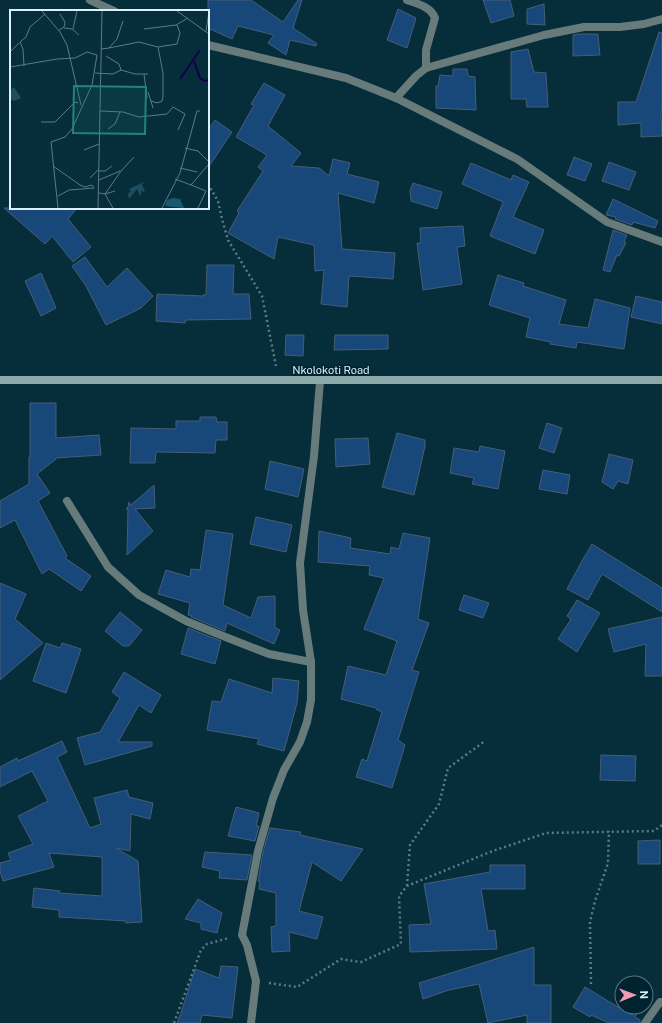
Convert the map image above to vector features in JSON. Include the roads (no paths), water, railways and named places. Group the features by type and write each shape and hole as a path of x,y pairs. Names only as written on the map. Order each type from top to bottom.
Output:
{"main road":[{"name":"Nkolokoti Road","path":"0,380 662,380"}],"street":[{"path":"90,0 112,10"},
{"path":"407,0 428,9 435,18 426,50 426,68"},
{"path":"396,98 416,76 426,68 544,35 584,27 620,27 644,24 662,19"},
{"path":"209,45 346,78 396,98 517,159 607,222 662,242"},
{"path":"251,1023 256,981 247,945 242,935 258,851 273,798 284,770 300,742 307,722 311,700 311,662 303,610 300,563 314,456 320,381"},
{"path":"67,501 108,567 139,595 186,621 269,654 311,662"},
{"path":"645,1023 660,1002 662,1002"}]}
